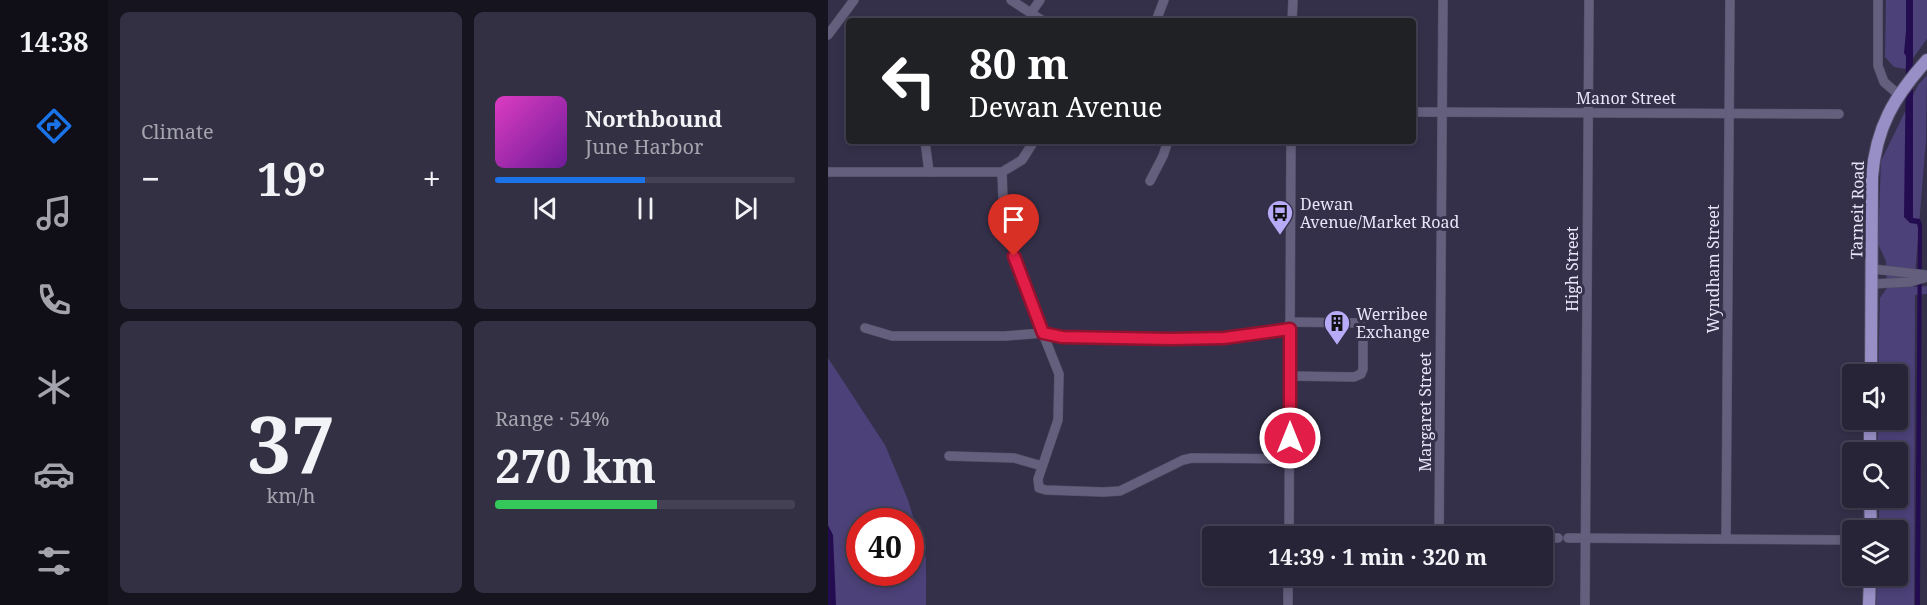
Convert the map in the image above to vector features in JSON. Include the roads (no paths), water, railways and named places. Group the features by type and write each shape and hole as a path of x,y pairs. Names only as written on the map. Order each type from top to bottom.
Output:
{"main road":[{"name":"Tarneit Road","path":"1871,364 1873,164 1882,126 1899,95 1927,60"},
{"path":"1869,605 1870,586"}],"street":[{"path":"828,35 854,0"},
{"path":"1011,0 1038,18"},
{"path":"1031,13 1040,0"},
{"path":"1157,18 1164,0"},
{"path":"1292,18 1293,0"},
{"name":"Margaret Street","path":"1439,526 1443,0"},
{"name":"High Street","path":"1585,605 1589,0"},
{"name":"Wyndham Street","path":"1726,539 1730,0"},
{"path":"1878,0 1878,66 1884,82 1899,95"},
{"name":"Manor Street","path":"1416,112 1839,114"},
{"path":"925,144 929,172"},
{"path":"828,172 1002,172 1022,160 1032,144"},
{"path":"1150,180 1167,144"},
{"path":"1289,526 1291,144"},
{"path":"1002,172 1004,225"},
{"path":"1014,256 1058,370 1058,420 1038,479 1038,486 1046,490 1114,492 1128,488 1187,458 1290,459"},
{"path":"1873,269 1927,276"},
{"path":"1872,284 1910,282 1927,276"},
{"path":"865,328 892,336 1005,336 1043,333 1070,337 1224,338 1290,326 1359,323 1363,328 1361,374 1354,378 1290,376"},
{"path":"949,456 1014,458 1042,466"},
{"path":"1553,538 1842,540"},
{"path":"1288,586 1288,605"}],"place":[{"name":"Dewan Avenue/Market Road","path":"1280,236"},
{"name":"Werribee Exchange","path":"1337,346"}]}
